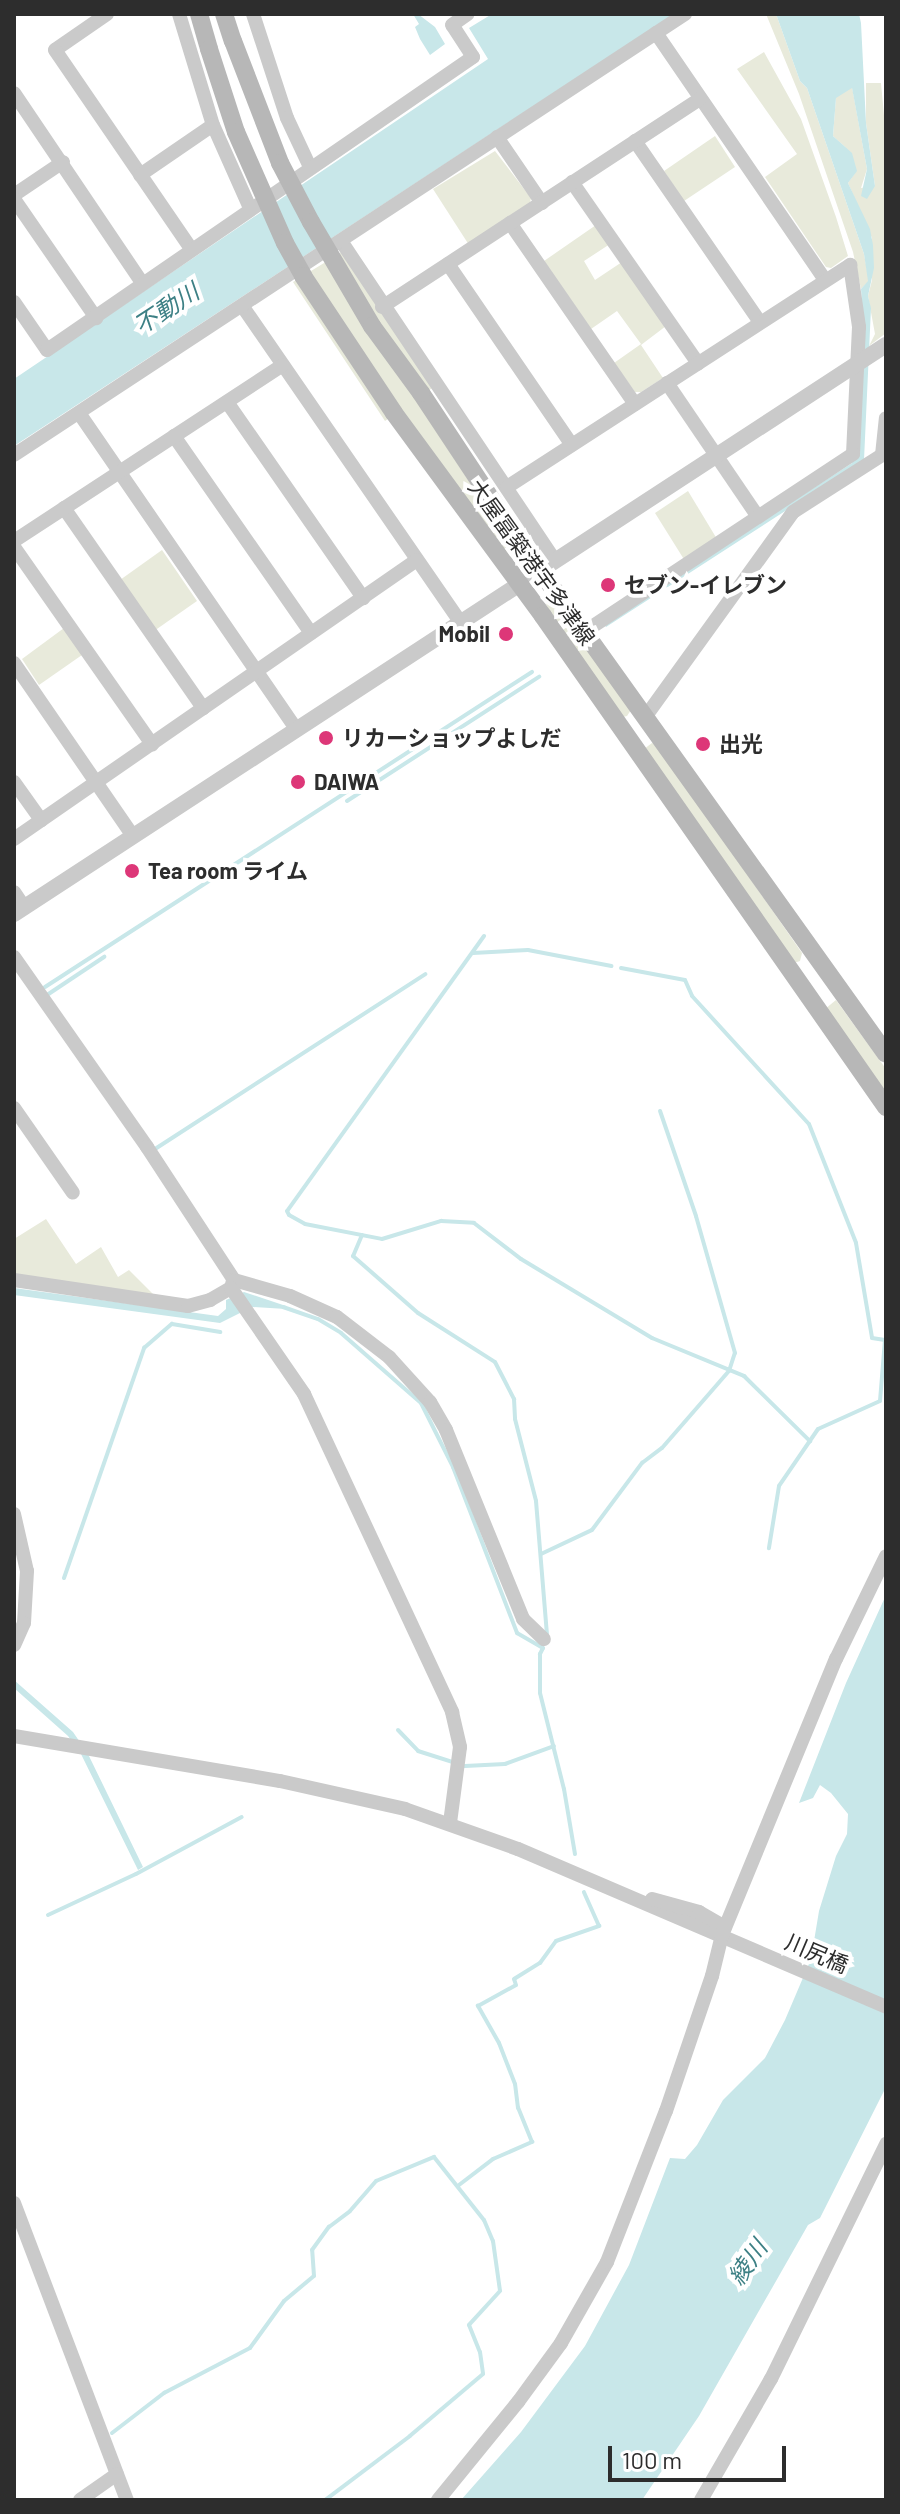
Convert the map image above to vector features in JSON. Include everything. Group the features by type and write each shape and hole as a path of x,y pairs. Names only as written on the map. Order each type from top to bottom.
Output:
{"main road":[{"name":"大屋冨築港宇多津線","path":"199,14 236,132 303,276 394,413 520,584 886,1107"},
{"name":"大屋冨築港宇多津線","path":"224,14 263,124 299,199 372,326 548,566 586,631 886,1054"},
{"path":"628,741 646,716"},
{"path":"791,975 816,957"}],"street":[{"path":"107,14 55,50 192,250"},
{"path":"179,14 213,125 250,208"},
{"path":"253,14 287,118 310,167"},
{"path":"14,302 47,350 473,57 452,25 468,14"},
{"path":"14,455 685,14"},
{"path":"656,33 825,280"},
{"path":"14,93 143,284"},
{"path":"382,307 700,99"},
{"path":"140,175 213,125"},
{"path":"497,137 542,203"},
{"path":"635,141 760,322"},
{"path":"63,162 14,197 96,318"},
{"path":"572,182 698,363"},
{"path":"510,223 635,404"},
{"path":"341,241 382,307 507,487 548,566"},
{"path":"448,264 572,445"},
{"path":"507,487 850,265 858,310 853,454 586,631"},
{"path":"243,307 460,622"},
{"path":"14,892 19,910 886,345"},
{"path":"14,541 283,365"},
{"path":"667,383 758,517"},
{"path":"227,402 363,598"},
{"path":"79,413 296,729"},
{"path":"646,716 793,512 882,455 886,418"},
{"path":"174,436 311,633"},
{"path":"64,508 203,708"},
{"path":"14,547 152,744"},
{"path":"14,839 417,560"},
{"path":"14,663 133,836"},
{"path":"14,782 41,820"},
{"path":"14,957 147,1147 247,1311 304,1394 452,1712 459,1764 450,1823"},
{"path":"14,1108 73,1193"},
{"path":"14,1280 188,1306 200,1304 233,1287 290,1296 337,1317 389,1357 417,1387 446,1430 523,1619 544,1639"},
{"path":"14,1514 27,1571 24,1623 14,1645"},
{"path":"438,2500 518,2402 561,2343 607,2262 671,2096 726,1934 836,1659 886,1556"},
{"name":"川尻橋","path":"14,1736 280,1781 405,1809 450,1823 726,1934 886,2007"},
{"path":"701,2500 771,2379 886,2144"},
{"path":"14,2203 127,2500"},
{"path":"80,2500 117,2474"}],"shaded area":[{"path":"766,14 776,14 800,81 807,88 864,254 869,281 861,289 853,252 799,94"},
{"path":"764,52 801,119 836,217 848,256 831,268 826,267 765,177 797,154 737,69"},
{"path":"866,83 881,83 886,137 886,333 869,346 875,334 868,296 872,280 872,238 848,183 855,173 845,147 833,136 836,97 847,87 852,87 867,169 861,188 875,186 866,123"},
{"path":"715,136 735,167 684,201 664,171"},
{"path":"495,151 531,198 530,203 469,245 433,189"},
{"path":"596,225 610,244 584,261 595,280 622,262 666,326 641,345 663,378 641,392 635,392 614,363 641,344 617,311 591,329 544,261"},
{"path":"342,252 432,388 416,400 515,552 510,557 401,410 385,421 293,282"},
{"path":"688,491 717,539 685,561 655,513"},
{"path":"162,550 197,601 154,631 120,580"},
{"path":"551,594 631,710 627,716 623,717 548,608 544,600"},
{"path":"64,628 82,655 39,685 22,659"},
{"path":"652,743 657,745 802,953 800,961 794,963 644,749"},
{"path":"836,1000 886,1069 886,1094 825,1009"},
{"path":"46,1219 76,1264 101,1247 118,1277 129,1270 154,1295 14,1277 14,1239"}],"water":[{"path":"413,14 418,14 435,27 445,44 430,55 415,27 419,24"},
{"name":"不動川","path":"492,14 674,14 14,446 14,379 488,59 469,28"},
{"path":"776,14 859,14 861,23 866,123 875,186 867,199 861,196 867,169 852,88 836,98 833,136 852,153 857,171 848,183 870,229 873,245 874,268 868,296 871,308 864,460 606,627 604,624 852,463 864,336 861,289 868,281 864,254 807,88 800,81"},
{"path":"14,1288 218,1316 226,1309 226,1300 244,1292 286,1306 286,1309 252,1307 220,1323 14,1295"},
{"name":"綾川","path":"886,1595 886,2087 820,2218 808,2225 699,2416 642,2500 461,2500 521,2432 585,2346 629,2265 670,2158 685,2159 697,2145 723,2100 765,2058 785,2020 811,1959 819,1911 836,1856 847,1834 848,1814 820,1785 813,1798 799,1803 846,1683"},
{"path":"14,1680 73,1732 88,1754 143,1867 138,1870 81,1754 68,1736 14,1688"}],"waterway":[{"path":"45,987 532,672"},
{"path":"347,801 539,677"},
{"path":"484,936 287,1211 289,1215 305,1224 382,1239 441,1221 474,1223 521,1259 652,1338 744,1376 810,1441"},
{"path":"473,953 528,950 611,966"},
{"path":"47,995 104,957"},
{"path":"621,968 685,980 692,996 809,1124 856,1243 872,1338 885,1340 880,1401 818,1429 779,1486 769,1548"},
{"path":"155,1149 425,974"},
{"path":"541,1554 592,1530 642,1463 662,1448 729,1371 735,1353 696,1216 660,1111"},
{"path":"362,1235 353,1256 418,1313 495,1362 514,1399 515,1419 536,1501 547,1635"},
{"path":"283,1307 318,1319 341,1333 421,1403 453,1467 517,1633 543,1648"},
{"path":"64,1578 144,1348 172,1324 220,1332"},
{"path":"543,1648 540,1654 540,1693 564,1789 575,1854"},
{"path":"398,1730 418,1751 465,1766 505,1764 554,1746"},
{"path":"48,1915 136,1874 242,1817"},
{"path":"459,2185 493,2159 532,2142 518,2108 515,2084 499,2043 478,2006 516,1985 514,1979 540,1963 556,1941 599,1926 584,1892"},
{"path":"112,2433 164,2393 250,2348 284,2301 314,2276 312,2250 329,2227 350,2211 376,2181 434,2157 484,2220 493,2241 500,2291 469,2325 480,2352 483,2374 410,2436 325,2500"}],"place":[{"name":"セブン-イレブン","path":"608,585"},
{"name":"Mobil","path":"506,634"},
{"name":"リカーショップよしだ","path":"326,738"},
{"name":"出光","path":"703,744"},
{"name":"DAIWA","path":"298,782"},
{"name":"Tea room ライム","path":"132,871"}]}
